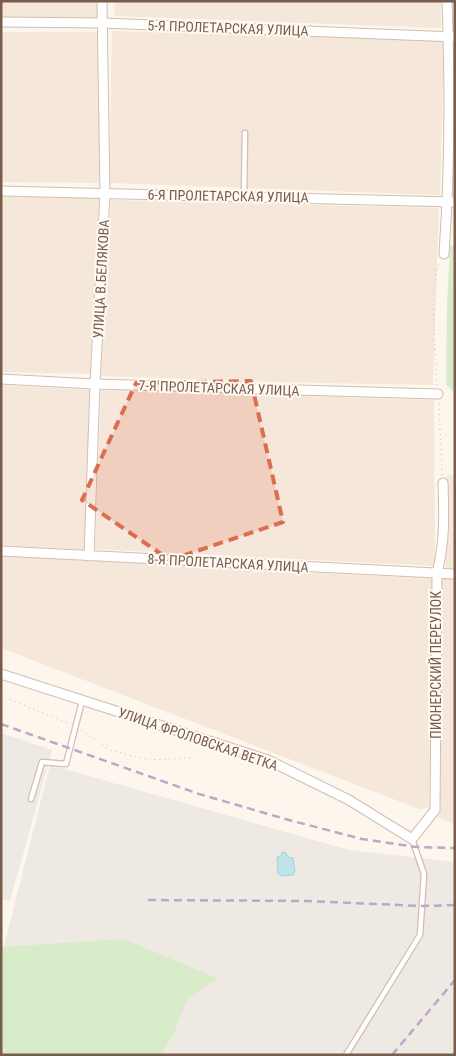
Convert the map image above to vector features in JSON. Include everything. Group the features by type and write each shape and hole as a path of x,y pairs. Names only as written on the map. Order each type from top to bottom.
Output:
{"street":[{"name":"УЛИЦА В.БЕЛЯКОВА","path":"89,556 95,384 105,194 102,1"},
{"path":"444,254 451,201 452,37 447,1"},
{"name":"5-Я ПРОЛЕТАРСКАЯ УЛИЦА","path":"1,22 102,23 452,37"},
{"name":"6-Я ПРОЛЕТАРСКАЯ УЛИЦА","path":"1,191 451,201"},
{"name":"7-Я ПРОЛЕТАРСКАЯ УЛИЦА","path":"1,379 95,384 438,394"},
{"name":"ПИОНЕРСКИЙ ПЕРЕУЛОК","path":"412,839 435,810 437,573 441,558 444,529 443,483"},
{"name":"8-Я ПРОЛЕТАРСКАЯ УЛИЦА","path":"1,551 455,574"},
{"name":"УЛИЦА ФРОЛОВСКАЯ ВЕТКА","path":"1,674 268,760 349,800 412,839"}],"lane":[{"path":"244,197 245,133"},
{"path":"31,799 42,762 66,764 82,701"},
{"path":"346,1055 420,935 424,874 412,839"}],"path":[{"path":"443,483 440,409 432,316 434,280 441,256 444,254"},
{"path":"1,696 76,726 110,750 149,760 192,758"}],"highlighted area":[{"path":"251,381 283,522 170,560 82,500 136,383"}],"shaded area":[{"path":"1,1 103,1 103,18 1,17"},
{"path":"115,1 441,1 441,28 114,16"},
{"path":"112,31 444,40 440,195 109,183"},
{"path":"1,32 101,32 99,183 1,182"},
{"path":"455,50 455,198 452,198"},
{"path":"1,197 99,198 90,374 1,372"},
{"path":"111,200 439,208 433,385 101,376"},
{"path":"1,385 90,390 85,550 1,545"},
{"path":"101,390 434,400 435,566 95,549"},
{"path":"447,475 455,475 455,568 446,568"},
{"path":"1,556 433,579 429,808 419,809 1,648"},
{"path":"442,578 455,579 455,825 437,817 440,813"},
{"path":"1,733 52,750 10,901 1,899"},
{"path":"50,765 349,850 455,862 455,1055 1,1055 1,958"}],"green space":[{"path":"455,244 455,394 446,384 450,246"},
{"path":"124,939 217,978 187,1000 173,1035 161,1055 1,1055 2,947"}],"water":[{"path":"282,852 286,853 288,857 293,858 295,872 293,875 282,876 278,874 277,857 281,856"}],"railway":[{"path":"1,724 199,794 289,820 362,839 416,847 455,848"},
{"path":"148,900 307,901 422,906 455,905"},
{"path":"392,1055 455,980"}]}
